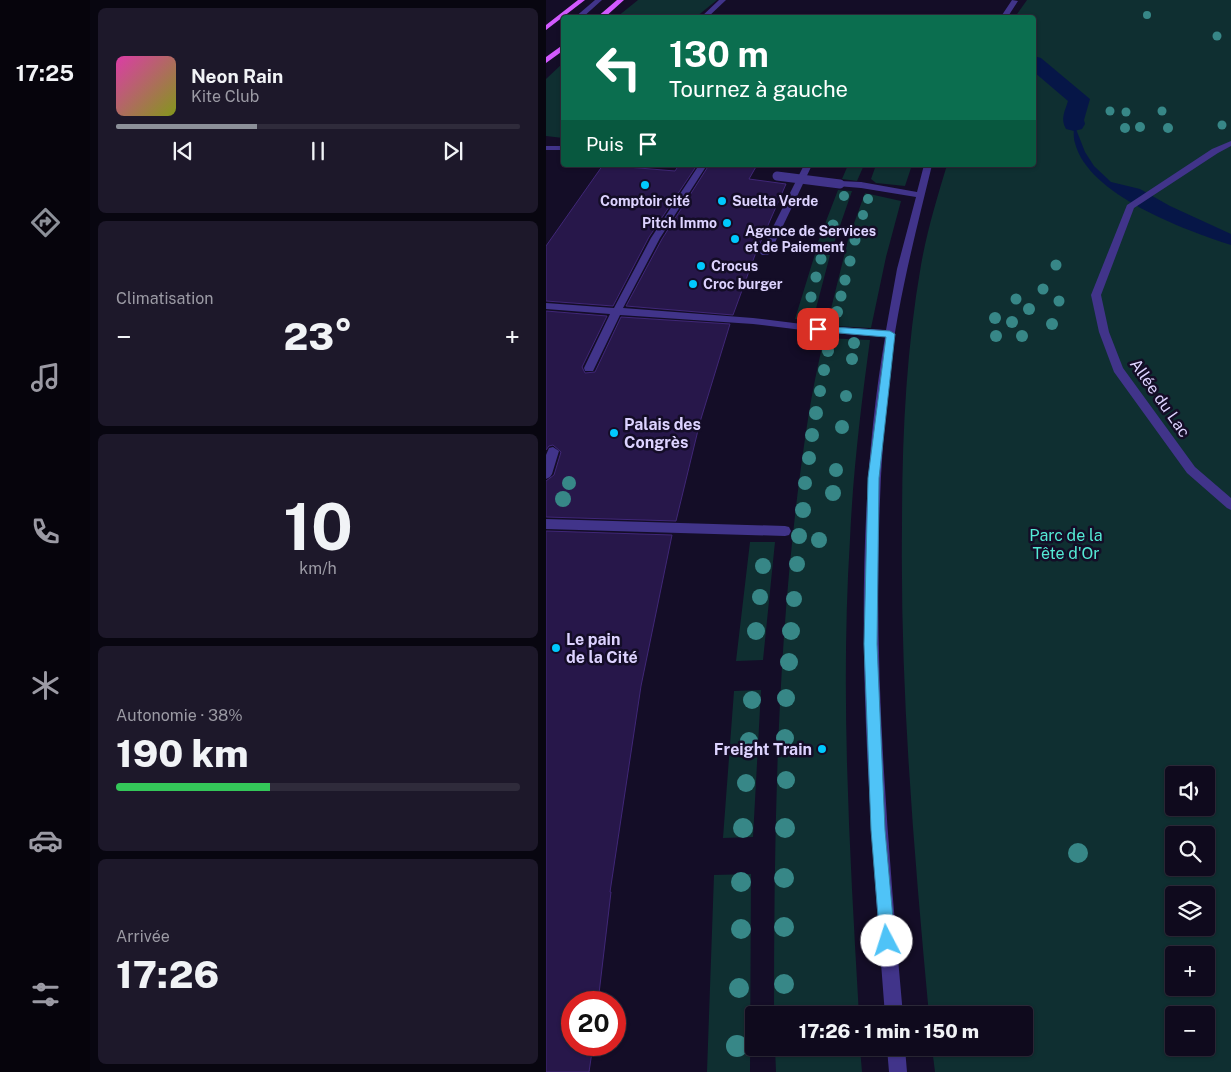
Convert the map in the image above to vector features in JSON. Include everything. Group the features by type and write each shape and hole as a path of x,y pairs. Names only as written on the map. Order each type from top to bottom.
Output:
{"main road":[{"path":"563,15 582,0"},
{"path":"603,15 621,0"},
{"path":"546,28 561,16"},
{"path":"546,61 561,48"}],"street":[{"path":"581,15 599,0"},
{"path":"706,15 723,0"},
{"path":"1005,15 1015,1"},
{"name":"Allée du Lac","path":"1231,143 1130,207 1096,296 1104,332 1118,370 1191,470 1231,505"},
{"path":"546,148 561,148"},
{"path":"589,368 616,312 659,232 701,167"},
{"path":"765,253 807,167"},
{"path":"893,1006 878,830 870,644 873,478 890,334 903,262 927,167"},
{"path":"777,176 861,185 919,195"},
{"path":"546,306 890,334"},
{"path":"546,474 553,451"},
{"path":"546,524 785,531"},
{"path":"897,1056 898,1072"}],"green space":[{"path":"638,0 717,0 698,15 619,15"},
{"name":"Parc de la Tête d'Or","path":"1027,0 1231,0 1231,1072 935,1072 933,1056 1033,1056 1033,1006 928,1006 909,771 902,587 902,493 908,362 923,252 946,167 1036,167 1036,15 1016,15"},
{"path":"561,65 561,138 546,136 546,79"},
{"path":"847,167 863,167 857,181 842,179"},
{"path":"875,167 911,167 905,186 876,183 871,179"},
{"path":"838,190 852,191 834,243 818,242"},
{"path":"865,193 901,201 886,257 871,328 835,326 828,321 848,240"},
{"path":"815,254 830,255 813,320 795,319"},
{"path":"824,338 870,340 853,489 847,598 847,777 858,1006 774,1006 779,717 790,567 798,493 815,378"},
{"path":"750,542 775,542 763,660 736,661"},
{"path":"761,690 753,837 723,838 734,691"},
{"path":"751,874 750,1006 745,1006 745,1056 750,1056 750,1072 707,1072 714,875"},
{"path":"775,1056 861,1056 862,1072 776,1072"}],"shaded area":[{"path":"1074,124 1085,152 1094,166 1111,182 1140,189 1170,206 1231,234 1231,245 1165,220 1118,194 1098,179 1084,162 1074,141"}],"building":[{"path":"602,167 675,171 678,167 696,167 649,237 613,306 546,301 546,246"},
{"path":"708,167 756,167 749,179 786,184 755,255 733,315 626,306 662,239"},
{"name":"Palais des Congrès","path":"546,311 607,316 582,367 585,373 595,372 621,317 730,324 700,422 676,521 546,517 546,481 554,475 561,452 553,445 549,446 546,450"},
{"path":"546,531 672,535 641,686 610,892 599,991 561,991 561,1056 591,1056 589,1072 546,1072"}],"waterway":[{"path":"1036,64 1079,99 1073,120 1074,124"}],"place":[{"name":"Comptoir cité","path":"645,185"},
{"name":"Suelta Verde","path":"722,201"},
{"name":"Pitch Immo","path":"727,223"},
{"name":"Agence de Services et de Paiement","path":"735,239"},
{"name":"Crocus","path":"701,266"},
{"name":"Croc burger","path":"693,284"},
{"name":"Palais des Congrès","path":"614,433"},
{"name":"Le pain de la Cité","path":"556,648"},
{"name":"Freight Train","path":"822,749"}],"route":[{"path":"818,329 890,334 873,478 870,644 878,830 887,941"}]}
